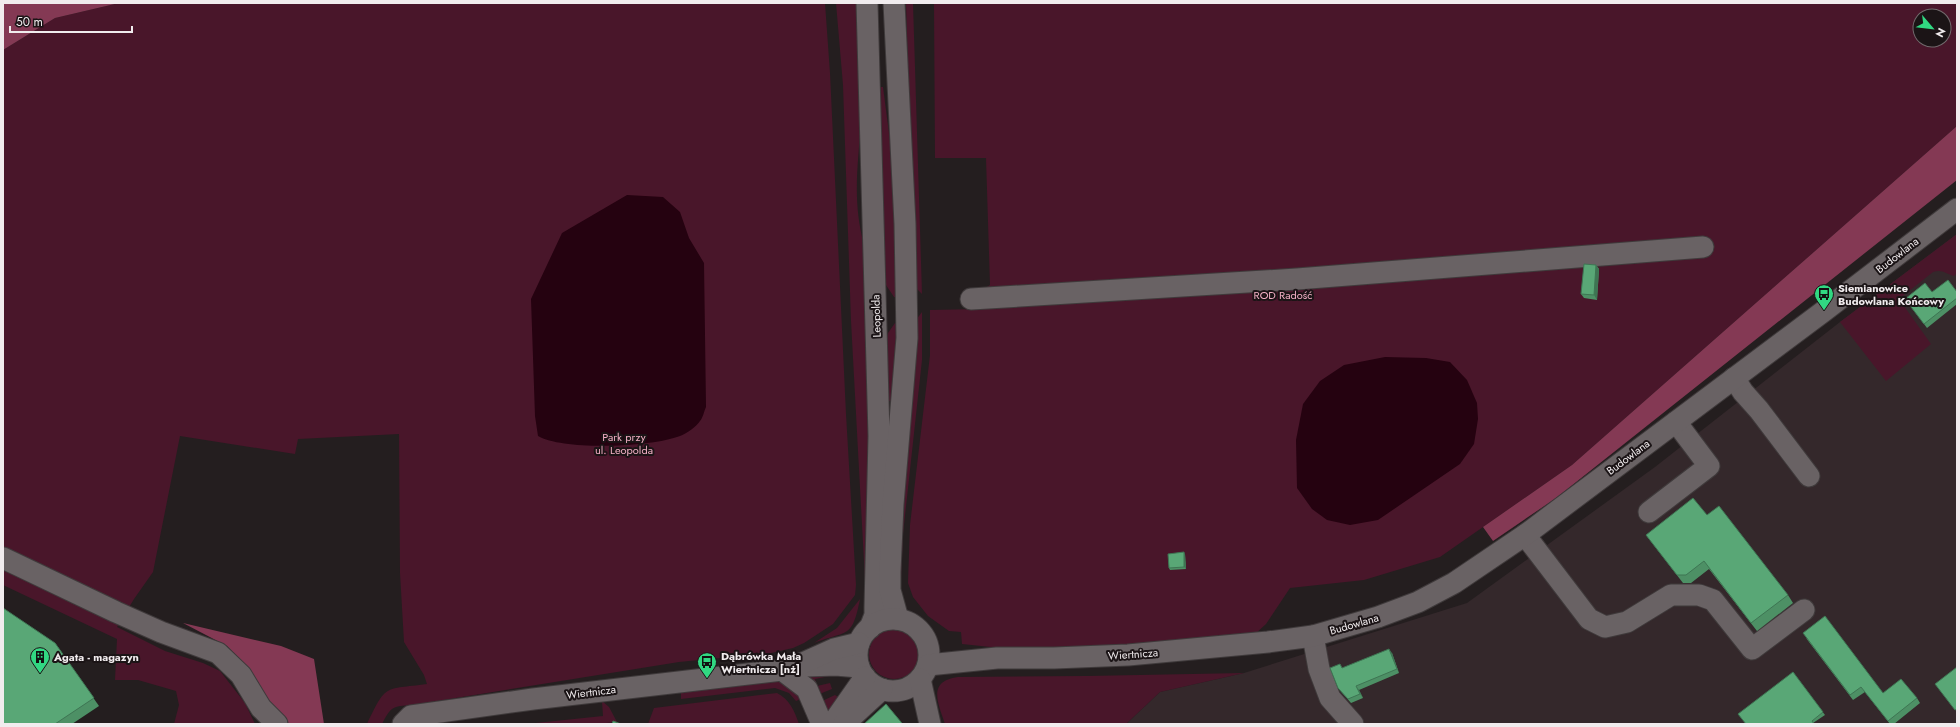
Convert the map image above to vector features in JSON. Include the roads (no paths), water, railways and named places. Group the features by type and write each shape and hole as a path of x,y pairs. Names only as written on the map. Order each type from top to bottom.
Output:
{"street":[{"name":"Leopolda","path":"864,636 875,615 879,436 867,3"},
{"path":"894,3 905,224 906,304 906,354 890,572 891,596 898,619"},
{"name":"Budowlana","path":"1268,642 1313,636 1378,618 1418,602 1454,583 1525,535 1957,209"},
{"path":"970,299 1297,279 1703,247"},
{"path":"876,306 906,304"},
{"path":"1734,378 1743,392 1759,410 1809,476"},
{"path":"1649,512 1709,466 1676,422"},
{"path":"1525,535 1589,619 1605,627 1627,622 1671,595 1699,595 1713,600 1752,649 1804,610"},
{"path":"3,558 122,615 161,632 218,653 241,675 261,708 277,724"},
{"path":"920,724 911,707 890,690 872,684 862,672 857,655 864,636 882,620 898,619 910,622 920,630 927,641 929,649 924,672 930,724"},
{"name":"Wiertnicza","path":"788,668 864,636"},
{"path":"1313,636 1319,669 1330,698 1353,724"},
{"name":"Wiertnicza","path":"927,641 945,649 955,649 997,658"},
{"name":"Wiertnicza","path":"924,672 997,658 1054,658 1128,655 1268,642"},
{"name":"Wiertnicza","path":"403,724 411,716 533,699 788,668 836,665 862,672"},
{"path":"788,668 807,688 822,724"},
{"path":"832,724 862,672"},
{"path":"844,724 890,690 914,685 924,672"}],"place":[{"name":"Siemianowice Budowlana Końcowy","path":"1824,311"},
{"name":"Agata - magazyn","path":"40,674"},
{"name":"Dąbrówka Mała Wiertnicza [nż]","path":"707,679"}],"park label":[{"name":"ROD Radość","path":"1283,295"},
{"name":"Park przy ul. Leopolda","path":"624,443"}]}
